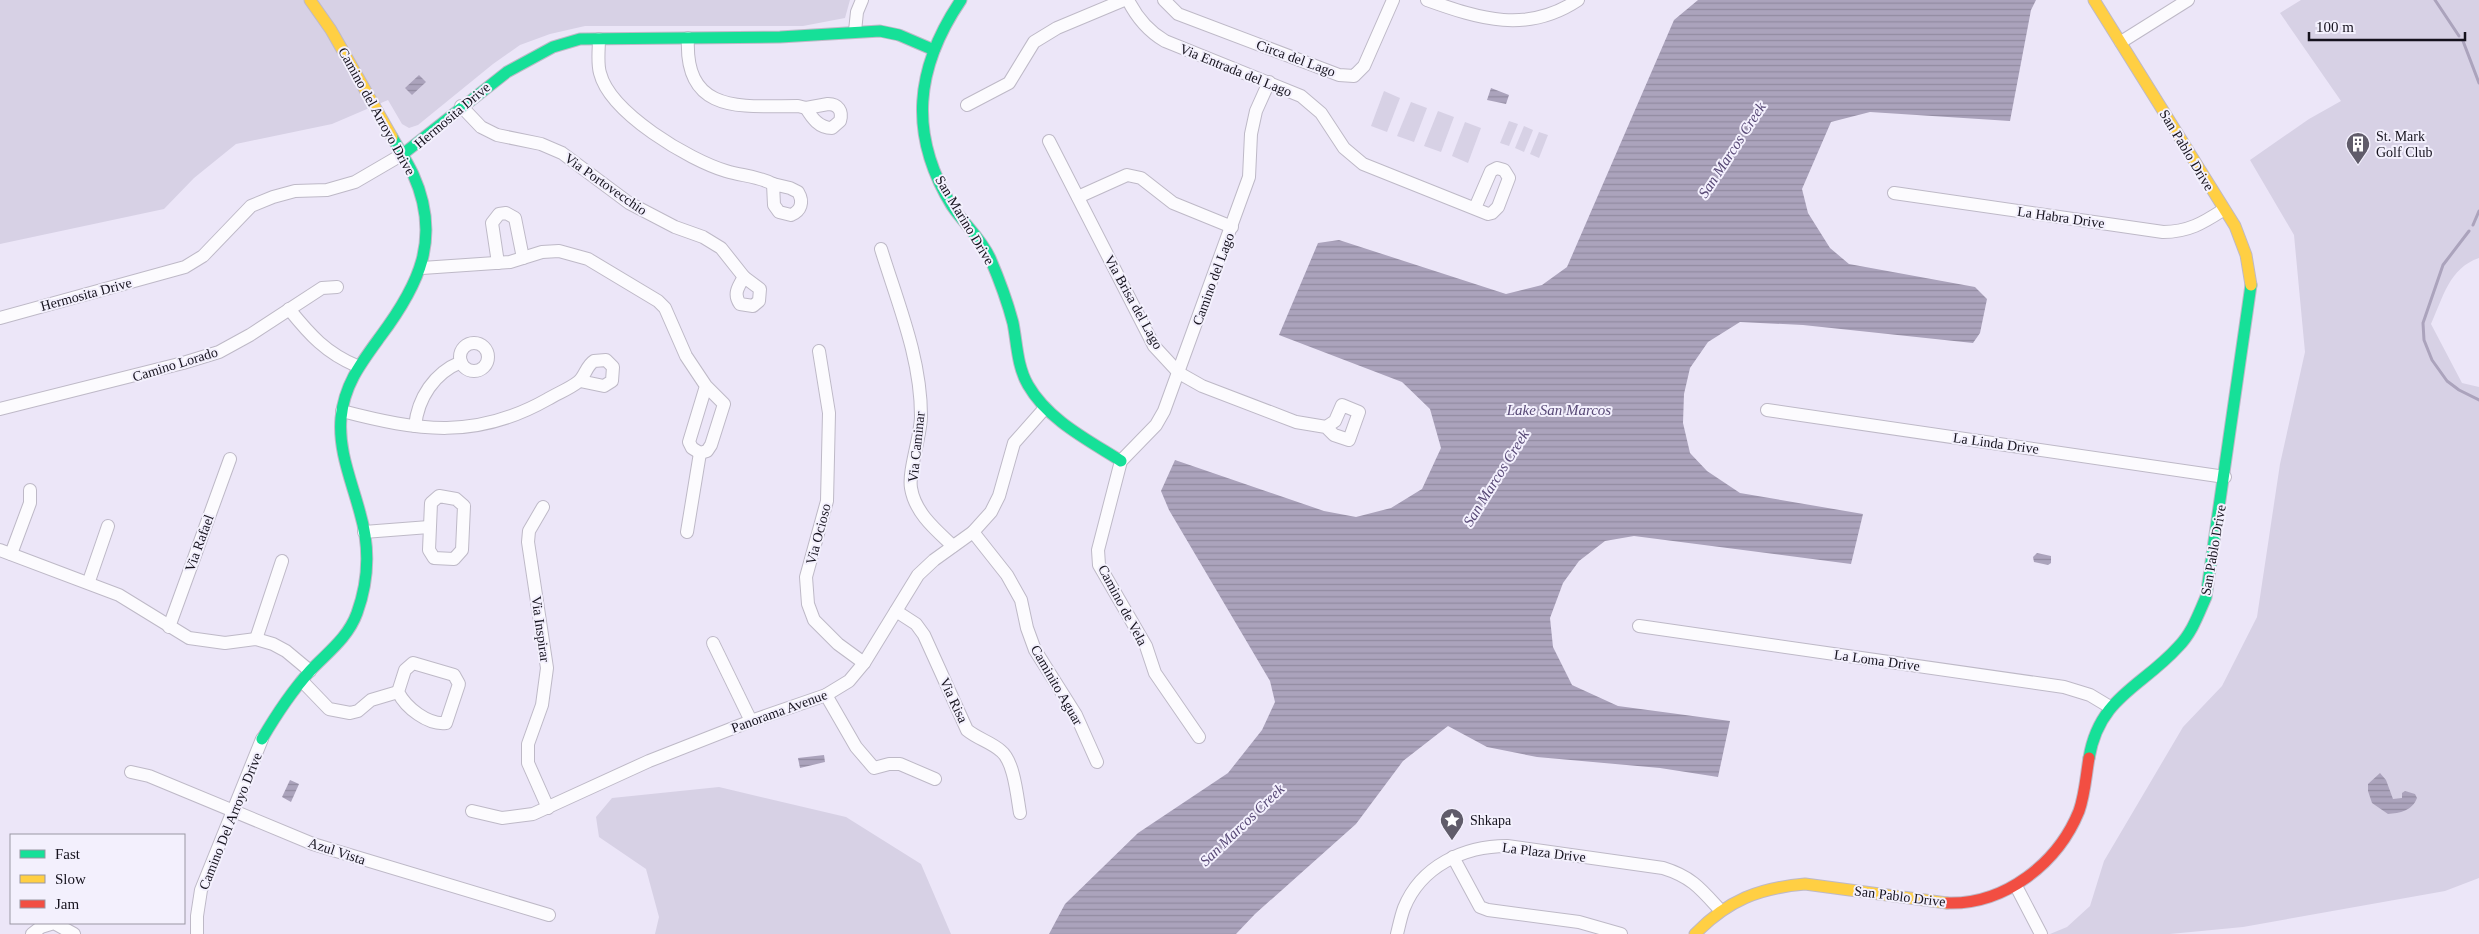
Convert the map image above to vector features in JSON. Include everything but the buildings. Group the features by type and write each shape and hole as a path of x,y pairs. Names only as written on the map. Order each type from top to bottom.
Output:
{"street":[{"name":"Camino del Arroyo Drive","path":"262,738 306,676 339,645 356,614 366,576 368,554 364,532 342,456 340,433 342,411 348,388 357,366 402,310 415,287 422,268 425,235 425,216 421,196 403,154 331,30 310,0"},
{"path":"855,31 857,12 862,0"},
{"name":"San Marino Drive","path":"961,0 943,28 934,50 922,93 921,108 929,160 953,207 988,254 1004,291 1022,372 1031,391 1045,408 1061,422 1121,461"},
{"path":"967,106 1009,83 1034,42 1057,28 1124,0"},
{"name":"Via Entrada del Lago","path":"1128,0 1137,17 1153,34 1165,41 1300,96 1321,112 1344,148 1363,164 1475,208"},
{"name":"Circa del Lago","path":"1164,0 1178,14 1339,75 1354,76 1364,66 1393,0"},
{"path":"1427,0 1470,16 1502,21 1538,18 1567,7 1578,0"},
{"path":"2094,0 2122,42 2188,0"},
{"name":"Hermosita Drive","path":"0,318 186,267 203,256 251,206 295,191 327,190 355,182 418,144 461,106 518,63 557,44 580,39 780,37 880,31 899,35 934,50"},
{"path":"688,38 687,59 694,80 713,98 726,104 740,106 798,106 806,108"},
{"path":"599,39 600,73 615,98 645,127 698,161 727,171 761,178 773,184"},
{"name":"San Pablo Drive","path":"1695,934 1720,910 1754,893 1789,885 1805,884 1950,903 1984,899 2016,886 2042,867 2062,846 2079,810 2090,751 2100,720 2125,689 2160,664 2188,636 2206,597 2225,477 2251,287 2250,266 2235,226 2223,210 2122,42"},
{"name":"Camino del Lago","path":"1121,461 1156,425 1179,373 1249,178 1251,134 1256,111 1269,82"},
{"name":"Via Portovecchio","path":"461,106 481,126 497,135 542,144 562,153 629,204 650,216 703,237 720,248 744,277"},
{"name":"Via Brisa del Lago","path":"1049,140 1154,346 1179,373 1202,386 1296,422 1326,427"},
{"path":"1078,197 1127,175 1141,178 1173,203 1232,227"},
{"name":"La Habra Drive","path":"1894,193 2163,232 2181,232 2201,225 2223,210"},
{"path":"498,263 492,223 500,214 506,213 515,218 523,258"},
{"name":"Via Caminar","path":"881,249 913,350 919,380 921,418 911,488 924,519 953,546"},
{"path":"422,268 458,264 498,263 542,252 559,251 588,259 665,308 686,356 706,386 722,400 723,408 711,445 707,451 700,453 692,448 689,442 706,386"},
{"name":"Camino Lorado","path":"0,410 219,352 250,335 322,288 337,287"},
{"path":"289,309 314,340 330,352 357,366"},
{"name":"Via Ocioso","path":"819,351 829,413 827,501 806,577 808,604 814,620 838,644 864,663"},
{"path":"415,426 417,411 436,378 449,367 461,362"},
{"path":"342,411 384,422 415,426 447,429 473,427 500,422 528,410 580,381"},
{"name":"Panorama Avenue","path":"472,811 502,818 534,814 649,761 751,721 826,695 849,681 864,663 918,575 934,560 973,532 991,512 1014,443 1045,408"},
{"name":"La Linda Drive","path":"1767,410 2225,477"},
{"path":"687,532 700,453"},
{"name":"Via Rafael","path":"169,627 230,459"},
{"name":"Camino de Vela","path":"1121,461 1098,550 1099,565 1146,646 1154,673 1199,737"},
{"path":"30,490 30,503 6,552 89,581 119,594 189,638 225,643 256,639 273,644 286,651 329,708 350,713 358,711 372,700 398,692"},
{"path":"439,496 456,499 464,506 462,550 454,559 434,558 429,550 428,527 431,503 439,496"},
{"name":"Via Inspirar","path":"543,507 529,531 528,542 546,668 542,706 528,744 528,763 548,808"},
{"path":"89,581 108,526"},
{"path":"364,532 428,527"},
{"name":"Caminito Aguar","path":"973,532 1007,575 1021,600 1027,628 1035,650 1076,715 1097,762"},
{"path":"256,639 282,561"},
{"name":"Via Risa","path":"896,611 916,624 924,635 968,730 978,739 1000,750 1009,760 1020,813"},
{"name":"La Loma Drive","path":"1639,626 2064,686 2090,695 2110,707"},
{"path":"713,643 751,721"},
{"path":"413,663 454,675 459,684 446,724 427,720 402,699 398,692 404,670 413,663"},
{"path":"826,695 856,747 874,768 889,764 900,764 935,779"},
{"name":"Camino Del Arroyo Drive","path":"197,934 197,916 201,890 262,738"},
{"name":"Azul Vista","path":"131,772 149,776 313,844 548,915"},
{"name":"La Plaza Drive","path":"1397,934 1404,907 1419,883 1436,867 1454,857 1490,846 1507,846 1663,868 1679,873 1696,883 1720,910"},
{"path":"1454,857 1480,907 1488,910 1579,922 1620,934"},
{"path":"2016,886 2041,934"},
{"path":"32,934 41,927 51,924"},
{"path":"56,924 74,934"}],"shaded area":[{"path":"0,0 850,0 845,18 803,26 585,26 550,34 520,45 493,64 418,125 409,128 402,124 388,100 332,124 236,144 194,178 164,209 0,244"},
{"path":"2301,0 2479,0 2479,258 2469,263 2454,276 2448,285 2431,324 2462,383 2479,387 2479,878 2445,891 2243,927 2170,934 2050,934 2067,927 2090,906 2104,861 2183,727 2222,686 2257,617 2280,464 2305,352 2294,235 2250,160 2309,119 2341,101 2280,13"},
{"path":"1384,91 1400,98 1387,132 1371,126"},
{"path":"1411,102 1427,108 1414,142 1397,136"},
{"path":"1438,111 1454,117 1441,152 1424,146"},
{"path":"1509,121 1518,124 1509,146 1500,143"},
{"path":"1465,122 1481,128 1468,163 1452,156"},
{"path":"1524,126 1533,130 1524,152 1515,148"},
{"path":"1539,132 1548,135 1539,158 1530,154"},
{"path":"719,787 846,817 921,864 951,934 655,934 659,917 646,869 599,837 596,817 612,798"}],"water":[{"name":"Lake San Marcos","path":"1698,0 2036,0 2031,10 2010,121 1870,112 1831,122 1802,189 1808,213 1830,248 1849,264 1975,287 1987,299 1980,333 1973,343 1803,325 1740,322 1708,342 1690,368 1684,394 1683,423 1690,453 1707,471 1740,493 1863,514 1851,564 1634,536 1605,541 1579,561 1563,583 1550,618 1553,647 1572,685 1618,706 1730,721 1718,777 1660,768 1537,757 1487,747 1448,726 1403,761 1356,824 1255,914 1236,934 1049,934 1065,904 1138,833 1228,773 1262,730 1275,702 1270,681 1169,510 1161,491 1175,460 1324,511 1356,517 1391,508 1422,489 1441,448 1430,409 1402,382 1279,335 1318,243 1339,240 1506,294 1542,285 1567,267 1674,20"},
{"path":"419,75 426,82 412,95 405,88"},
{"path":"1491,88 1509,95 1506,104 1487,100"},
{"path":"2037,553 2051,556 2051,563 2048,565 2034,562 2033,557"},
{"path":"824,755 825,762 800,768 798,758"},
{"path":"2380,773 2386,780 2393,799 2402,798 2402,793 2405,791 2415,794 2417,798 2409,809 2388,814 2372,803 2368,784"},
{"path":"290,780 299,784 291,802 282,797"}],"waterway":[{"path":"2435,0 2459,36"},
{"path":"2463,41 2479,83"},
{"path":"2473,225 2479,211"},
{"path":"2469,231 2443,265 2423,323 2424,340 2432,360 2447,381 2459,390 2479,400"}],"traffic: fast":[{"path":"961,0 946,25 934,51 926,76 923,127 928,153 938,179 952,206 982,244 990,258 1011,314 1019,362 1028,385 1046,409 1058,419 1082,437 1121,461"},
{"path":"403,154 507,72 553,47 580,39 780,37 880,31 899,35 934,50"},
{"path":"262,739 296,687 348,630 357,613 364,588 367,551 363,526 346,466 342,442 341,418 343,406 354,375 406,299 422,260 426,240 426,219 422,197 411,169 392,137"},
{"path":"2089,758 2094,737 2112,707 2183,642 2194,624 2206,597 2251,285"}],"traffic: slow":[{"path":"310,0 331,30 392,137"},
{"path":"2094,0 2235,226 2246,255 2251,285"},
{"path":"1695,934 1707,922 1732,904 1759,893 1788,886 1805,884 1947,903"}],"traffic: jam":[{"path":"1947,903 1968,902 1989,897 2009,888 2027,877 2058,848 2070,830 2079,811 2089,758"}],"place":[{"name":"St. Mark Golf Club","path":"2358,165"},
{"name":"Shkapa","path":"1452,841"}],"water label":[{"name":"San Marcos Creek","path":"1732,150"},
{"name":"San Marcos Creek","path":"1496,478"},
{"name":"San Marcos Creek","path":"1242,825"}]}
